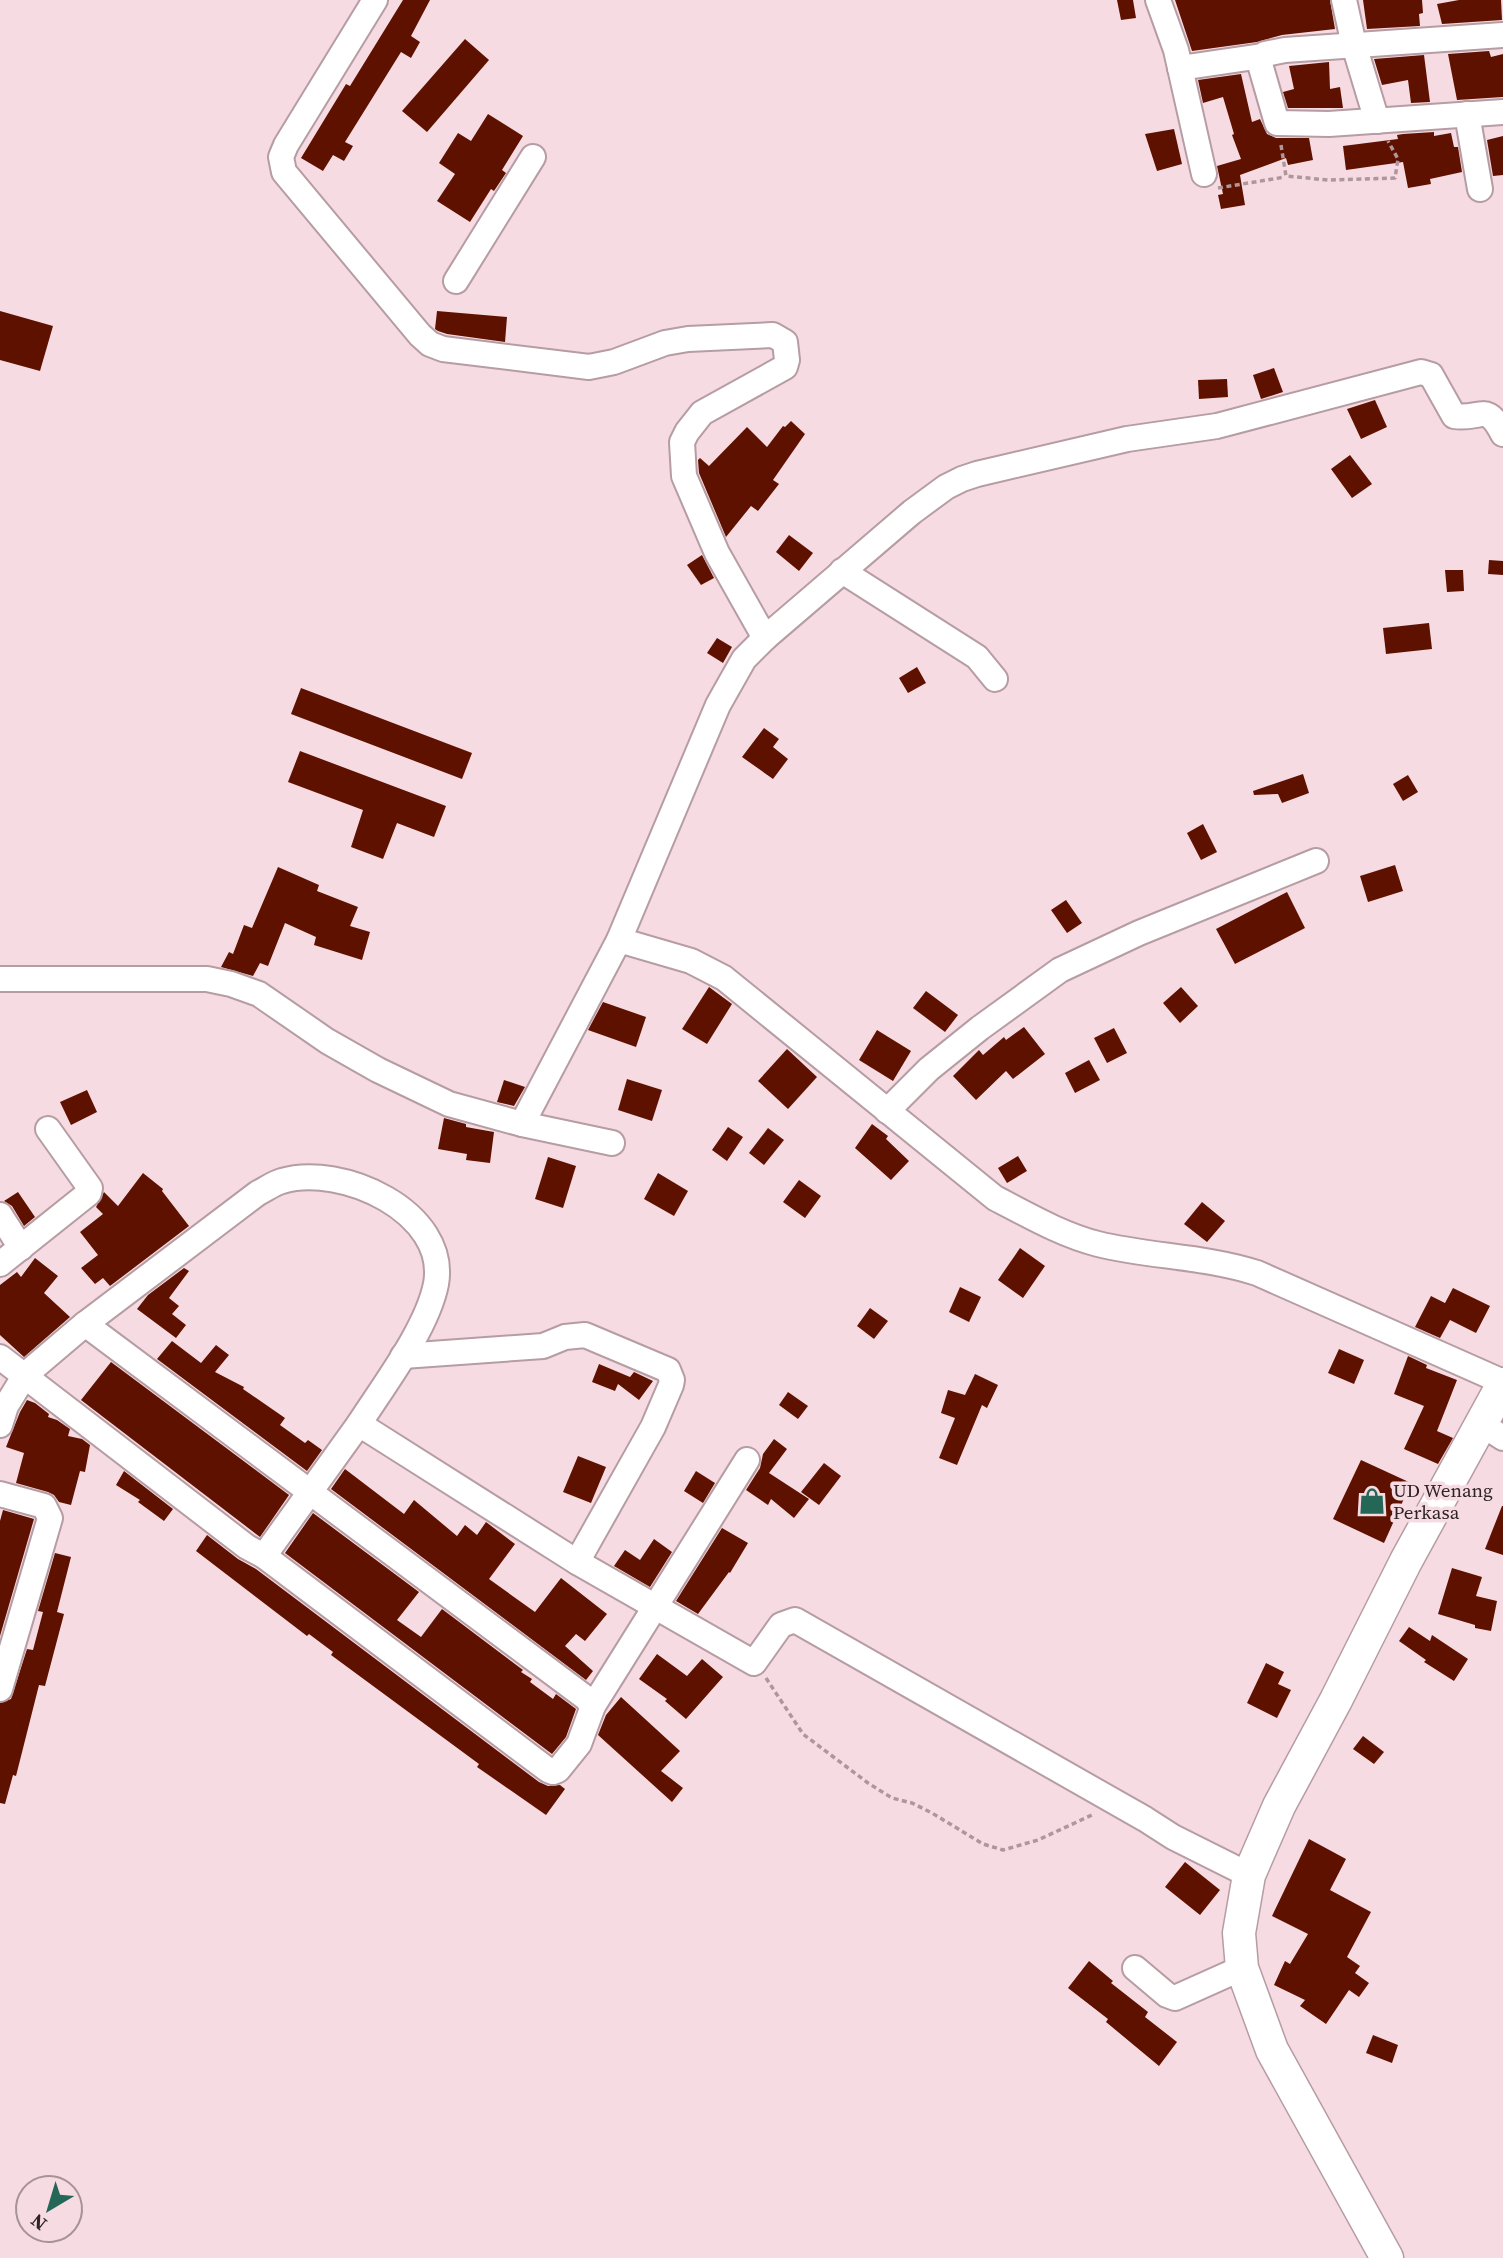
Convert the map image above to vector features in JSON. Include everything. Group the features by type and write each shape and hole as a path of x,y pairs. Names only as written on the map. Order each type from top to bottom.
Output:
{"main road":[{"path":"1387,2258 1272,2050 1242,1968 1239,1933 1249,1875 1279,1806 1498,1405"}],"street":[{"path":"375,0 285,145 281,157 284,172 430,344 443,349 589,367 614,362 665,342 772,335 785,341 785,367 702,413 682,442 684,476 717,553 765,638"},
{"path":"1158,0 1180,68 1205,174"},
{"path":"1344,0 1354,46 1377,121"},
{"path":"1180,68 1322,46 1503,35"},
{"path":"1262,56 1260,64 1277,123 1329,124 1503,112"},
{"path":"1466,114 1480,189"},
{"path":"456,281 533,157"},
{"path":"522,1124 619,940 718,705 744,660 765,638 842,571 946,487 977,474 1127,439 1217,426 1421,372 1431,375 1454,416 1487,414 1496,421 1503,434"},
{"path":"842,571 977,657 995,679"},
{"path":"887,1111 929,1069 979,1028 1060,970 1139,933 1316,861"},
{"path":"619,940 691,961 724,978 995,1198 1040,1222 1097,1244 1225,1263 1256,1273 1498,1405"},
{"path":"0,979 207,979 231,984 259,994 327,1041 449,1104 522,1124 612,1143"},
{"path":"0,1264 89,1193 90,1188 48,1129"},
{"path":"0,1425 6,1406 25,1375 86,1324 258,1193 282,1181 329,1179 362,1187 393,1202 422,1228 435,1254 436,1285 429,1308 403,1356 359,1424 264,1556"},
{"path":"0,1216 22,1248"},
{"path":"86,1324 566,1682 593,1706"},
{"path":"403,1356 543,1346 565,1337 585,1335 668,1370 671,1385 653,1427 578,1562"},
{"path":"0,1357 247,1547 264,1556 553,1772 558,1770 579,1744 593,1706 747,1460"},
{"path":"359,1424 578,1562 754,1663 781,1625 795,1620 1146,1819 1173,1838 1249,1875"},
{"path":"0,1494 44,1506 50,1518 0,1689"},
{"path":"1135,1968 1167,1995 1175,1998 1242,1968"}],"path":[{"path":"1205,174 1218,189 1286,176 1328,180 1395,178 1398,159 1377,121"},
{"path":"1277,123 1286,176"},
{"path":"754,1663 803,1734 892,1798 912,1803 932,1813 983,1844 1003,1850 1038,1840 1099,1812"}],"building":[{"path":"403,0 430,0 411,36 420,42 411,58 401,52 345,142 353,146 344,161 333,155 323,171 301,158 346,84 350,86"},
{"path":"1117,0 1133,0 1136,18 1121,20"},
{"path":"1175,0 1330,0 1335,29 1282,35 1257,42 1192,51"},
{"path":"1363,0 1422,0 1420,26 1367,29"},
{"path":"1459,0 1501,0 1502,20 1442,24 1437,4"},
{"path":"465,39 489,60 427,132 402,111"},
{"path":"1489,51 1491,57 1503,54 1503,97 1457,100 1448,54"},
{"path":"1424,55 1430,102 1411,103 1408,80 1382,85 1374,59"},
{"path":"1329,62 1330,89 1340,87 1343,108 1288,108 1283,92 1294,89 1289,66"},
{"path":"1241,74 1252,122 1260,119 1267,134 1276,138 1309,138 1313,160 1288,165 1286,158 1240,175 1245,205 1221,209 1218,195 1223,194 1217,166 1241,159 1223,97 1203,103 1198,80"},
{"path":"488,114 523,136 502,170 506,173 494,191 491,189 470,222 437,201 455,174 439,163 458,133 471,141"},
{"path":"1174,129 1182,164 1157,171 1145,134"},
{"path":"1434,132 1434,136 1451,133 1454,147 1458,147 1462,172 1430,179 1431,184 1408,188 1403,162 1346,170 1343,146 1398,139 1397,135 1403,134"},
{"path":"1503,136 1503,175 1493,176 1487,140"},
{"path":"0,311 53,326 40,371 0,360"},
{"path":"437,311 507,317 505,342 438,331 435,329"},
{"path":"1274,368 1283,392 1261,399 1253,375"},
{"path":"1227,379 1228,397 1199,399 1198,380"},
{"path":"1375,400 1387,427 1361,439 1347,409"},
{"path":"791,421 805,434 773,480 779,484 758,511 751,506 726,537 699,473 698,460 700,458 709,466 747,427 767,447 783,426"},
{"path":"1350,455 1372,484 1352,498 1331,469"},
{"path":"789,535 813,553 799,571 776,552"},
{"path":"702,555 714,578 701,585 687,565"},
{"path":"1489,560 1503,561 1503,575 1488,574"},
{"path":"1445,570 1463,570 1464,591 1447,592"},
{"path":"1429,623 1432,649 1386,654 1383,628"},
{"path":"717,638 732,647 723,663 707,653"},
{"path":"917,667 926,683 908,693 899,678"},
{"path":"301,688 472,753 462,779 291,714"},
{"path":"764,728 779,739 773,747 788,759 773,779 742,757"},
{"path":"300,751 446,806 434,837 397,823 383,859 351,847 363,810 288,782"},
{"path":"1303,774 1309,793 1282,803 1278,794 1254,795 1253,791"},
{"path":"1408,775 1418,792 1403,801 1393,784"},
{"path":"1203,824 1217,852 1201,860 1187,833"},
{"path":"1395,865 1403,891 1368,902 1360,876"},
{"path":"278,867 319,885 317,891 358,907 350,926 370,932 362,960 314,945 316,937 285,923 268,966 260,963 253,976 221,967 229,952 233,954 244,925 252,928"},
{"path":"1287,892 1305,928 1235,964 1216,929"},
{"path":"1066,900 1082,923 1067,933 1051,910"},
{"path":"709,987 732,1004 707,1044 682,1029"},
{"path":"1181,987 1198,1006 1180,1023 1163,1003"},
{"path":"926,991 958,1015 945,1032 913,1008"},
{"path":"603,1002 646,1017 636,1047 588,1030"},
{"path":"1024,1027 1045,1054 1013,1079 1006,1071 976,1100 953,1076 979,1050 983,1055 1004,1037 1006,1040"},
{"path":"1114,1028 1127,1053 1107,1063 1094,1038"},
{"path":"877,1030 911,1051 893,1081 859,1060"},
{"path":"787,1049 817,1077 788,1109 758,1081"},
{"path":"1089,1060 1100,1080 1075,1093 1065,1073"},
{"path":"627,1079 662,1090 652,1121 618,1110"},
{"path":"504,1080 525,1087 514,1106 497,1102"},
{"path":"87,1090 97,1112 71,1125 60,1102"},
{"path":"444,1118 466,1124 466,1127 494,1132 490,1163 466,1160 467,1154 438,1149"},
{"path":"872,1124 888,1136 886,1139 909,1161 891,1180 855,1148"},
{"path":"728,1127 743,1137 727,1161 712,1150"},
{"path":"768,1128 784,1140 764,1165 749,1153"},
{"path":"1018,1156 1027,1171 1007,1183 998,1168"},
{"path":"548,1157 576,1166 563,1208 535,1199"},
{"path":"143,1173 163,1189 189,1226 110,1286 103,1278 95,1284 81,1268 98,1255 80,1232 103,1214 96,1207 104,1192 118,1206"},
{"path":"658,1173 688,1191 674,1216 644,1199"},
{"path":"799,1180 821,1196 805,1218 783,1202"},
{"path":"18,1192 35,1217 24,1226 12,1206 4,1201"},
{"path":"1202,1202 1225,1221 1207,1242 1184,1224"},
{"path":"1020,1248 1045,1266 1023,1298 998,1280"},
{"path":"35,1258 58,1276 44,1293 70,1317 24,1357 0,1335 0,1285 17,1272 21,1277"},
{"path":"184,1268 189,1271 169,1298 179,1306 172,1314 186,1325 176,1338 137,1309 148,1295"},
{"path":"960,1287 981,1297 969,1322 949,1312"},
{"path":"1453,1288 1490,1306 1476,1333 1450,1320 1440,1338 1415,1327 1431,1296 1445,1303"},
{"path":"870,1308 888,1321 874,1339 857,1326"},
{"path":"172,1341 201,1363 216,1345 229,1355 215,1372 244,1387 243,1389 285,1418 280,1425 305,1443 308,1440 322,1450 307,1471 157,1359"},
{"path":"1339,1349 1364,1360 1354,1384 1328,1373"},
{"path":"1408,1356 1427,1365 1426,1368 1457,1380 1437,1431 1453,1438 1438,1464 1404,1449 1424,1406 1394,1394"},
{"path":"111,1362 289,1495 260,1537 81,1400"},
{"path":"599,1364 630,1377 634,1372 653,1381 639,1400 618,1384 615,1391 592,1382"},
{"path":"975,1374 998,1385 987,1408 982,1405 957,1465 939,1458 955,1418 941,1413 948,1390 965,1395"},
{"path":"788,1392 808,1406 798,1419 779,1405"},
{"path":"27,1400 49,1414 48,1417 70,1429 68,1436 82,1439 90,1445 85,1472 80,1471 71,1505 59,1502 48,1492 16,1483 24,1453 6,1447"},
{"path":"774,1439 787,1449 769,1473 809,1499 794,1518 771,1499 768,1505 746,1490 760,1468 763,1454"},
{"path":"578,1456 606,1467 591,1503 563,1492"},
{"name":"UD Wenang Perkasa","path":"1361,1460 1411,1483 1384,1543 1333,1519"},
{"path":"824,1463 841,1476 819,1505 801,1492"},
{"path":"345,1469 404,1514 414,1500 457,1536 465,1525 477,1535 486,1522 515,1544 489,1579 535,1612 561,1578 607,1614 585,1641 576,1634 565,1646 593,1671 586,1680 331,1489"},
{"path":"124,1471 173,1509 164,1521 138,1502 140,1500 116,1485"},
{"path":"696,1471 715,1483 703,1503 684,1491"},
{"path":"1503,1506 1503,1555 1485,1549"},
{"path":"3,1510 34,1519 0,1636 0,1521"},
{"path":"313,1513 419,1592 397,1620 421,1637 442,1609 523,1670 521,1672 532,1679 530,1682 553,1699 556,1694 576,1709 566,1737 552,1754 285,1553"},
{"path":"722,1528 748,1543 730,1573 698,1614 676,1601"},
{"path":"207,1535 539,1782 548,1786 560,1785 565,1789 546,1815 477,1767 479,1764 196,1551"},
{"path":"654,1539 672,1552 650,1587 614,1566 625,1550 640,1560"},
{"path":"55,1553 71,1557 57,1612 64,1614 45,1686 39,1685 16,1776 13,1775 5,1804 0,1803 0,1703 11,1699 27,1649 33,1650 43,1612 38,1611"},
{"path":"1452,1568 1482,1577 1476,1596 1497,1601 1491,1631 1438,1614"},
{"path":"1409,1627 1430,1641 1432,1635 1468,1659 1454,1681 1424,1662 1426,1660 1399,1641"},
{"path":"657,1654 687,1676 702,1659 723,1677 686,1719 665,1701 667,1699 639,1679"},
{"path":"1266,1663 1284,1672 1278,1684 1291,1690 1277,1718 1247,1703"},
{"path":"621,1697 680,1751 661,1771 683,1788 672,1802 598,1735 606,1715"},
{"path":"1363,1736 1384,1752 1374,1764 1353,1749"},
{"path":"1309,1839 1346,1859 1330,1890 1371,1912 1347,1957 1360,1966 1355,1973 1369,1983 1359,1997 1349,1990 1326,2024 1300,2006 1305,2000 1274,1985 1285,1961 1290,1964 1308,1934 1272,1916"},
{"path":"1185,1862 1220,1890 1200,1915 1165,1887"},
{"path":"1089,1961 1113,1981 1111,1983 1148,2012 1145,2017 1177,2042 1159,2066 1106,2022 1108,2019 1068,1988"},
{"path":"1373,2035 1398,2045 1392,2063 1366,2053"}],"place":[{"name":"UD Wenang Perkasa","path":"1372,1501"}]}
